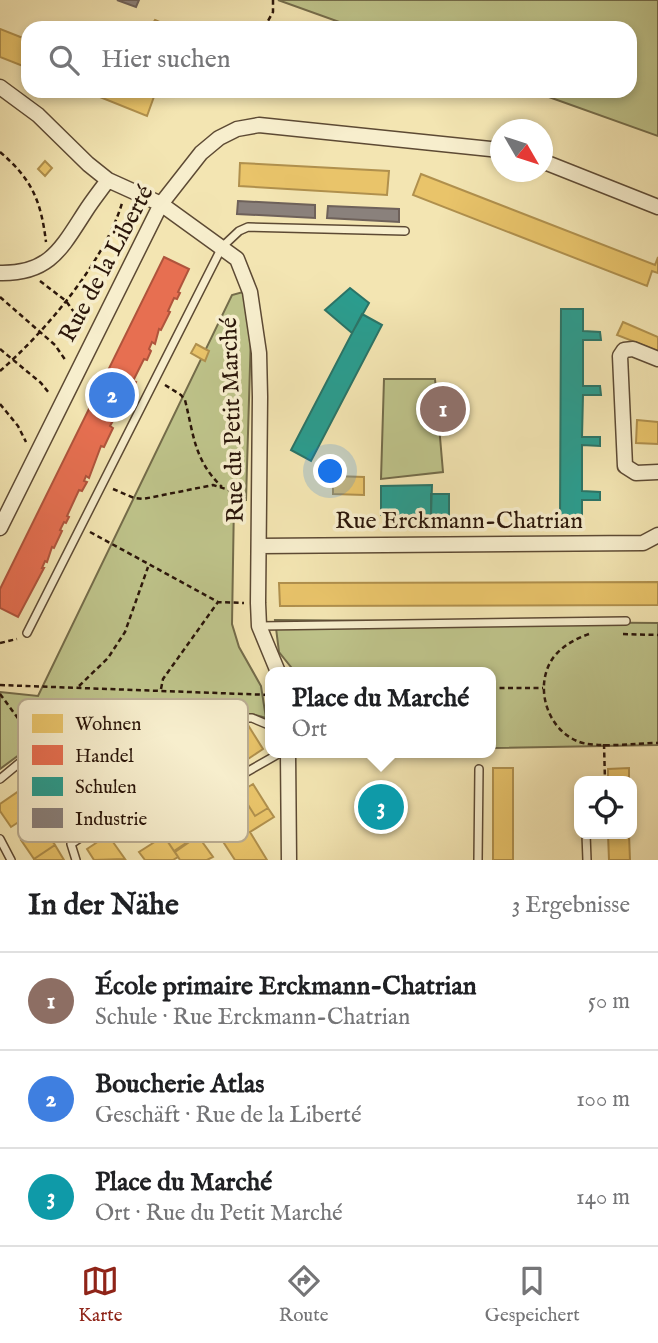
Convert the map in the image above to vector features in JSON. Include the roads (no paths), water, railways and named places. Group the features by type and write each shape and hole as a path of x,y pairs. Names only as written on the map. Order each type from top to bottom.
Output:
{"street":[{"name":"Rue du Petit Marché","path":"0,87 38,115 108,180 161,204 222,247 237,259 242,268 254,310 260,397 259,626 276,667"},
{"name":"Rue de la Liberté","path":"0,528 161,204 201,153 219,138 237,129 259,125 490,149"},
{"path":"553,165 658,207"},
{"path":"0,273 17,274 48,262 108,180"},
{"path":"658,359 634,349 624,350 620,356 625,466 636,473 658,472"},
{"name":"Rue Erckmann-Chatrian","path":"259,546 643,543 658,535"},
{"path":"288,758 289,860"}],"lane":[{"path":"27,633 222,247 239,231 248,227 405,231"},
{"path":"259,626 625,621"},
{"path":"248,718 265,723"},
{"path":"248,771 271,758"},
{"path":"0,779 18,764"},
{"path":"478,860 479,769"},
{"path":"0,839 11,860"},
{"path":"586,839 587,860"},
{"path":"74,842 71,844 76,860"}],"place":[{"name":"Boucherie Atlas","path":"112,395"},
{"name":"École primaire Erckmann-Chatrian","path":"443,409"},
{"name":"Place du Marché","path":"381,807"}]}
